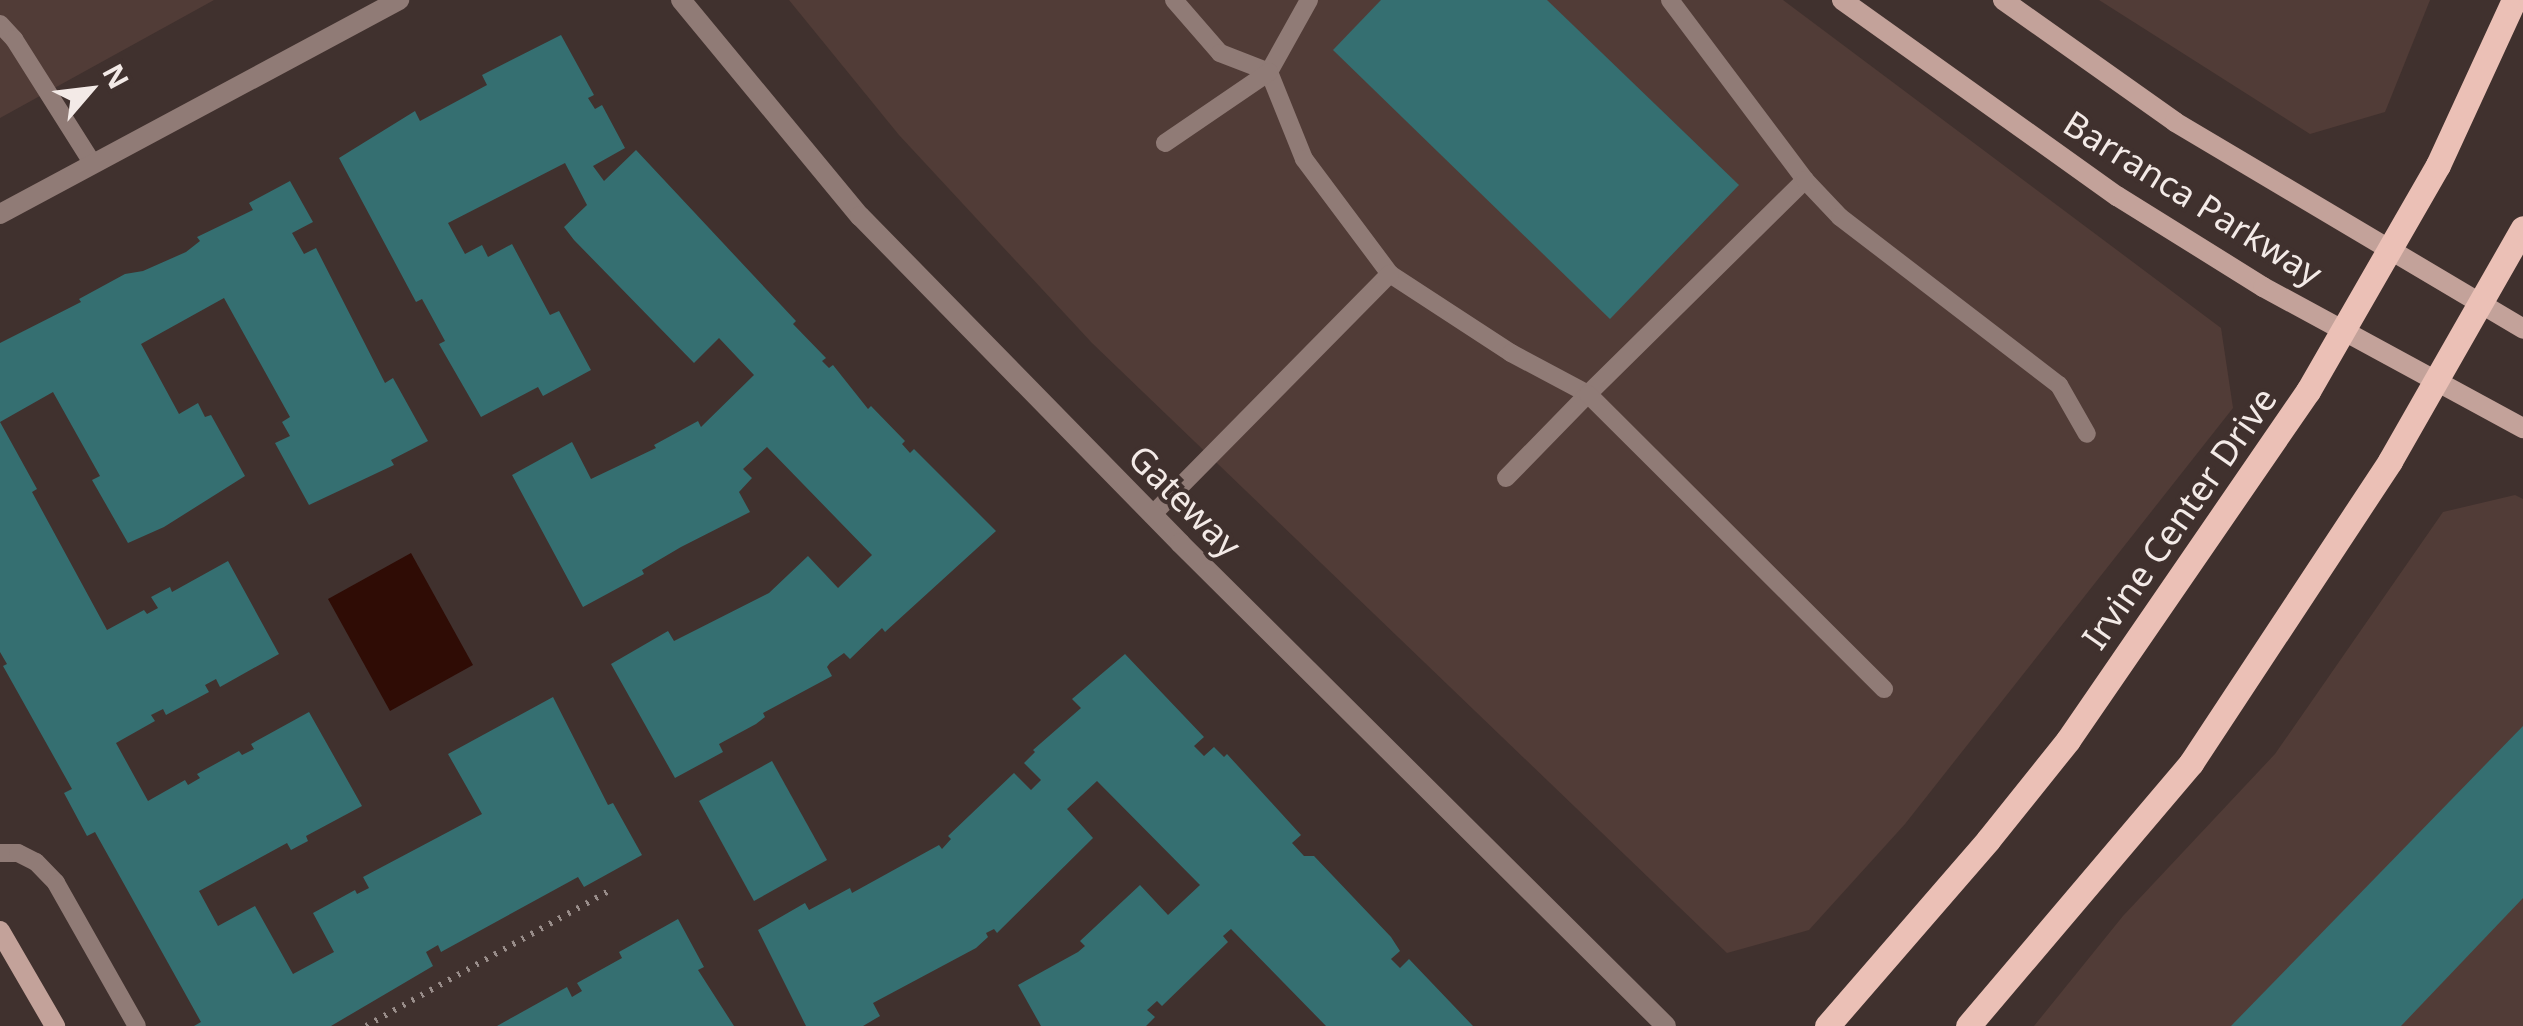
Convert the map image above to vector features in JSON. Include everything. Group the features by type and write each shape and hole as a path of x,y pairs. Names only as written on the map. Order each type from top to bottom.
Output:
{"main road":[{"name":"Barranca Parkway","path":"1842,0 2116,196 2263,287 2523,428"},
{"name":"Barranca Parkway","path":"2002,0 2174,122 2523,328"},
{"name":"Irvine Center Drive","path":"1827,1026 1988,840 2068,740 2348,330 2438,165 2514,0"},
{"path":"1968,1026 2190,763 2390,461 2482,307 2523,228"},
{"path":"0,931 55,1026"}],"street":[{"path":"0,214 400,0"},
{"name":"Gateway","path":"681,0 860,216 1152,515 1666,1026"}],"lane":[{"path":"1174,0 1220,52 1269,72 1304,159 1390,274 1511,353 1588,394 1884,689"},
{"path":"1165,143 1269,72 1308,0"},
{"path":"1670,0 1805,180 1840,217 2060,385 2087,434"},
{"path":"0,24 14,39 94,164"},
{"path":"1506,478 1805,180"},
{"path":"1152,515 1390,274"},
{"path":"0,853 18,852 36,862 56,883 137,1026"}],"path":[{"path":"366,1026 607,892"}],"shaded area":[{"path":"0,0 214,0 0,118"},
{"path":"789,0 1783,0 2221,328 2233,408 1905,824 1809,930 1727,953 1092,343 899,135"},
{"path":"2099,0 2430,0 2385,112 2310,134"},
{"path":"2515,495 2523,499 2523,1026 2034,1026 2123,916 2275,754 2443,512"},
{"path":"411,553 473,665 390,711 328,599"}],"building":[{"path":"1381,0 1547,0 1739,185 1610,319 1333,50"},
{"path":"561,35 594,95 588,98 595,109 602,105 625,148 593,166 604,181 636,150 796,321 793,324 826,358 822,361 829,368 833,365 868,409 871,406 905,441 902,444 910,453 914,449 996,531 885,632 882,628 850,659 844,653 830,663 827,667 832,676 763,713 765,717 756,724 719,744 723,752 675,778 611,664 668,631 674,641 769,593 808,556 838,588 872,555 767,447 743,469 752,478 739,492 750,512 681,547 642,570 644,574 583,607 512,475 572,442 591,479 656,448 654,445 698,421 701,427 754,375 719,338 694,363 574,240 564,227 587,205 565,163 448,223 465,254 482,245 488,257 512,244 550,315 559,311 591,370 543,396 538,387 481,417 439,344 445,341 422,299 416,302 339,158 415,111 420,121 487,85 482,75"},
{"path":"290,181 313,222 292,233 304,254 316,248 385,383 393,378 428,441 391,460 394,465 309,505 275,443 290,436 282,422 290,417 224,298 141,344 179,414 198,403 205,417 211,415 245,476 164,527 128,543 92,480 100,476 53,392 0,422 0,343 81,302 79,299 125,274 143,271 186,252 200,241 197,237 253,210 249,203"},
{"path":"0,422 37,489 32,492 107,630 144,610 147,614 158,608 151,597 170,587 172,592 228,561 279,654 220,687 216,679 205,685 209,692 166,715 163,709 151,715 155,721 116,743 148,801 185,780 188,785 200,778 197,774 239,751 242,755 254,749 251,744 309,712 362,806 306,836 308,841 291,850 287,843 199,891 218,926 255,906 293,974 334,952 313,913 355,890 357,894 369,888 363,877 482,814 448,754 553,697 608,805 613,803 642,855 584,887 578,877 441,952 438,945 426,952 433,966 331,1026 194,1026 201,1022 95,832 87,836 64,793 72,789 3,666 7,664 0,652"},
{"path":"1125,654 1204,737 1194,746 1204,756 1214,747 1224,757 1227,754 1301,835 1292,843 1304,856 1314,856 1391,937 1400,951 1391,959 1400,968 1409,959 1473,1026 1326,1026 1231,929 1223,936 1228,942 1162,1006 1157,1001 1147,1010 1155,1017 1146,1026 1041,1026 1018,985 1078,952 1085,946 1080,941 1140,885 1168,915 1200,885 1097,781 1067,809 1093,838 997,933 994,929 986,933 988,937 976,948 873,1003 880,1016 863,1026 806,1026 758,930 805,903 809,910 850,888 852,893 939,845 942,849 951,839 948,836 1014,773 1031,790 1041,780 1024,763 1033,750 1081,708 1072,699"},
{"path":"2523,726 2523,898 2401,1026 2231,1026"},
{"path":"772,761 827,860 754,901 699,801"},
{"path":"678,919 704,967 698,970 734,1026 497,1026 567,987 572,997 582,991 577,983 622,958 619,952"}]}
